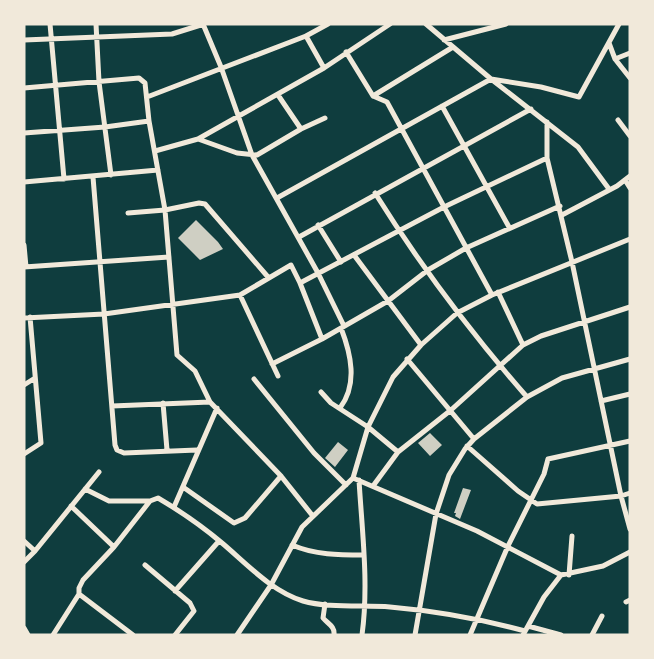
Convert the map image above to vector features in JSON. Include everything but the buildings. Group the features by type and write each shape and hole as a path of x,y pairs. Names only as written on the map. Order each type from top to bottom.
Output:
{"street":[{"path":"50,24 64,179"},
{"path":"96,24 99,82 111,175"},
{"path":"24,40 172,34 203,24 252,155 318,273 343,327 348,347 351,382 346,400 340,408"},
{"path":"147,97 306,36 328,24"},
{"path":"155,152 198,139 324,68 390,24"},
{"path":"426,24 491,80 578,147 609,189"},
{"path":"444,40 506,24"},
{"path":"277,198 491,80 541,87 579,97 620,24"},
{"path":"306,36 324,68"},
{"path":"609,43 615,59 630,78"},
{"path":"373,96 453,47"},
{"path":"346,52 373,96 387,102 492,295"},
{"path":"615,59 630,52"},
{"path":"24,88 139,78 145,83 149,121 165,210 177,355 195,371 210,402 280,476 312,515"},
{"path":"278,95 301,129"},
{"path":"442,106 509,227"},
{"path":"298,237 531,109"},
{"path":"198,139 237,153 252,155 263,152 301,129 325,118"},
{"path":"618,120 630,136"},
{"path":"24,133 149,121"},
{"path":"547,122 547,158 560,206 583,322 630,529"},
{"path":"300,283 444,207 547,158"},
{"path":"24,182 158,170"},
{"path":"93,177 115,446 117,450 124,453 197,450"},
{"path":"562,215 628,178 630,188"},
{"path":"375,193 457,313 527,397"},
{"path":"128,213 205,204 268,277"},
{"path":"272,364 322,339 388,301 428,270 466,248 560,206"},
{"path":"318,225 341,262"},
{"path":"362,635 364,555 356,479 368,427 393,377 421,345 457,313 498,292 630,240"},
{"path":"24,245 25,267 169,256"},
{"path":"354,255 421,345"},
{"path":"24,454 41,442 32,344 27,318 104,314 240,295 291,265 322,339"},
{"path":"498,292 524,345"},
{"path":"240,295 278,376"},
{"path":"373,486 398,452 451,410 524,345 541,336 630,307"},
{"path":"24,349 32,344"},
{"path":"407,359 474,439"},
{"path":"415,635 436,514 449,475 467,446 527,397 562,378 630,359"},
{"path":"24,385 35,378"},
{"path":"254,379 314,453 346,484"},
{"path":"321,392 398,452"},
{"path":"601,401 630,394"},
{"path":"112,406 210,402"},
{"path":"163,403 166,450"},
{"path":"174,507 217,408"},
{"path":"470,635 508,546 544,474 548,459 630,441"},
{"path":"467,446 531,502 544,505 630,493"},
{"path":"24,562 99,472"},
{"path":"183,487 234,523 245,518 280,476"},
{"path":"237,635 271,585 302,527 346,484 356,479 508,546 561,575 603,567 630,552"},
{"path":"85,489 109,501 150,501 158,498 174,507 219,541 271,585 303,601 418,609 476,618 526,631 559,635"},
{"path":"53,635 79,594 83,580 114,547 150,501"},
{"path":"71,506 114,547"},
{"path":"569,575 572,536"},
{"path":"24,541 35,551"},
{"path":"175,591 219,541"},
{"path":"292,545 305,551 322,554 364,555"},
{"path":"145,566 190,603 194,611 175,635"},
{"path":"526,631 544,597 561,575"},
{"path":"79,594 133,635"},
{"path":"325,604 323,618 331,626 334,635"},
{"path":"592,635 602,616"},
{"path":"24,628 28,635"}]}
